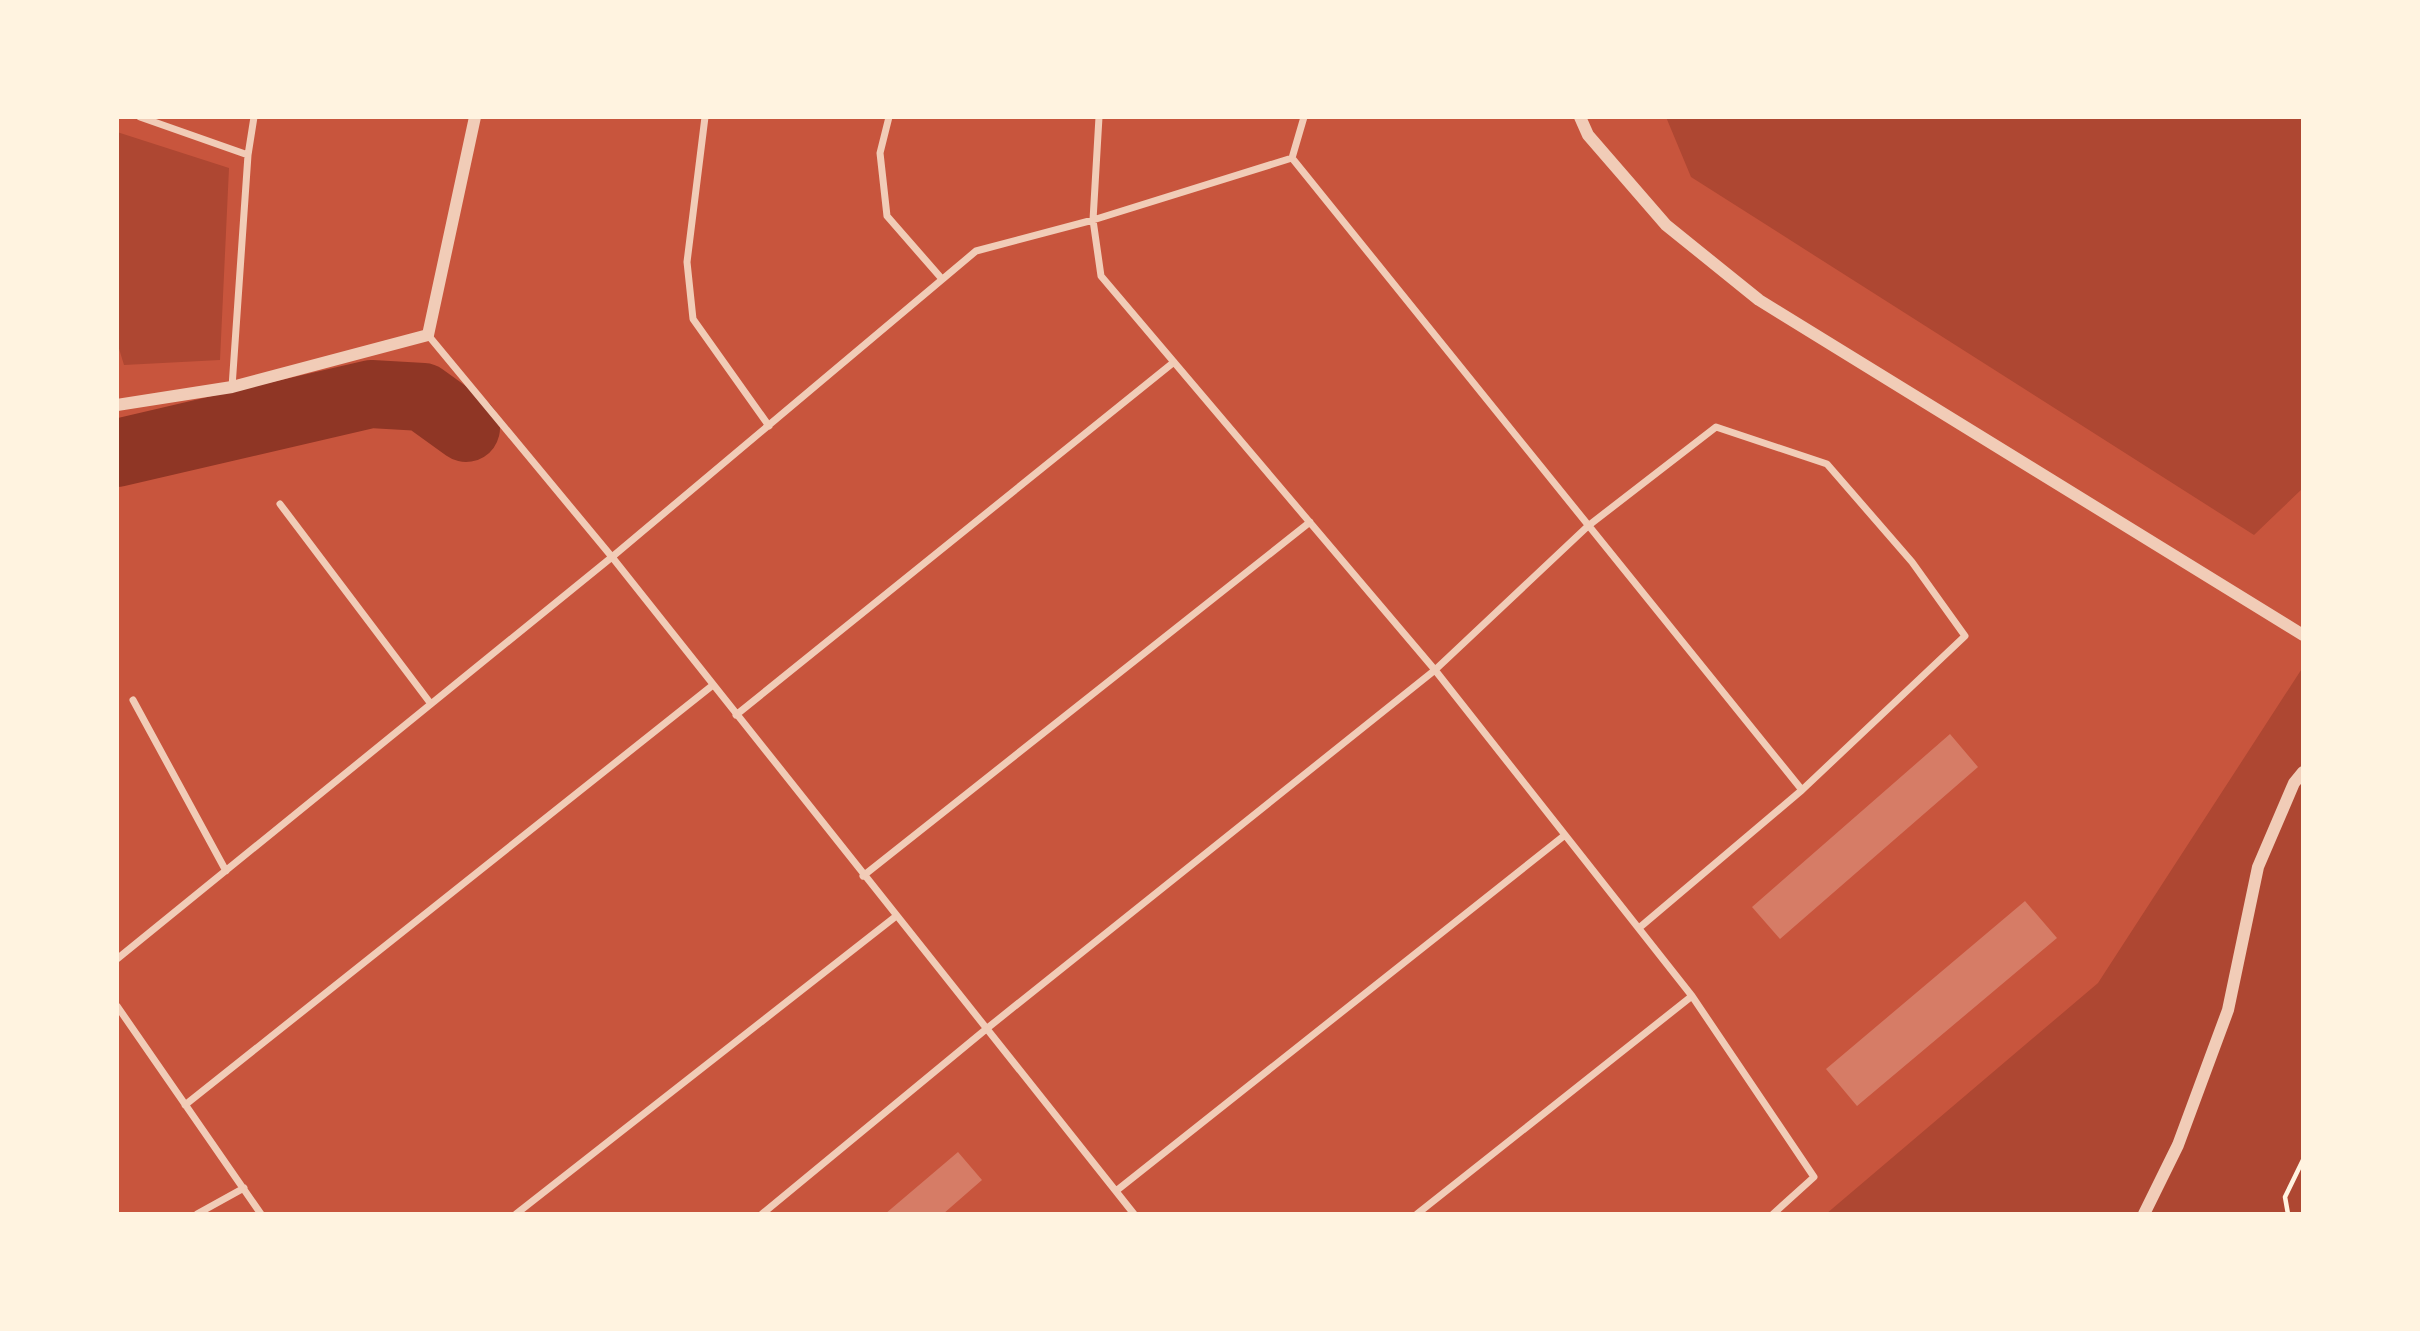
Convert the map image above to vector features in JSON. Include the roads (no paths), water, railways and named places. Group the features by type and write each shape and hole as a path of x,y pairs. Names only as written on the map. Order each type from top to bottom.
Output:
{"street":[{"path":"140,117 248,155"},
{"path":"232,387 248,155 254,117"},
{"path":"428,335 475,117"},
{"path":"705,117 687,262 693,319 769,425"},
{"path":"890,117 880,153 887,216 942,279"},
{"path":"1099,117 1093,220 1101,276 1435,670 1692,996 1814,1177 1773,1214"},
{"path":"1292,158 1304,117"},
{"path":"1580,117 1588,135 1666,225 1759,300 2303,635"},
{"path":"117,959 612,558 976,251 1093,220 1292,158"},
{"path":"1292,158 1802,790"},
{"path":"117,405 232,387 428,335"},
{"path":"428,335 612,558 1134,1214"},
{"path":"736,715 1174,362"},
{"path":"762,1214 985,1030 1435,670 1588,526 1716,427 1827,464 1912,562 1965,636 1802,790 1639,928"},
{"path":"280,504 431,704"},
{"path":"863,876 1310,522"},
{"path":"185,1105 712,685"},
{"path":"133,700 226,870"},
{"path":"2144,1214 2178,1145 2220,1033 2228,1010 2258,867 2294,783 2303,772"},
{"path":"1116,1191 1565,835"},
{"path":"516,1214 895,917"},
{"path":"1417,1214 1692,996"},
{"path":"117,1006 261,1214"},
{"path":"197,1214 244,1188"}],"waterway":[{"path":"117,453 371,394 423,397 466,428"}]}
